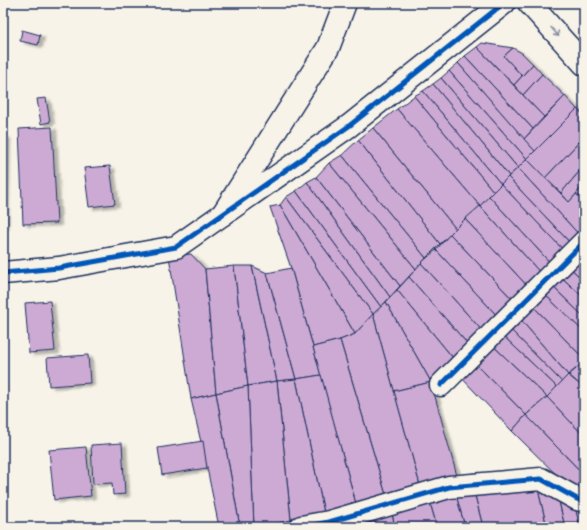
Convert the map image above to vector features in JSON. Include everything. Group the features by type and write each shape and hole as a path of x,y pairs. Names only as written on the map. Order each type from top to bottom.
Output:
{"street":[{"path":"222,216 328,48 345,3"},
{"path":"3,273 59,268 176,247 349,126 504,3"},
{"path":"529,3 580,55"},
{"path":"441,385 584,242"},
{"path":"301,527 328,522 449,487 541,479 582,497"}],"building":[{"path":"22,30 40,35 38,45 20,41"},
{"path":"482,43 513,48 504,56 522,76 514,85 477,47"},
{"path":"477,47 544,117 533,129 465,56"},
{"path":"513,48 522,53 533,64 522,76 504,56"},
{"path":"465,56 533,129 524,139 458,63"},
{"path":"458,63 535,151 527,159 449,71"},
{"path":"533,64 542,74 523,95 514,85"},
{"path":"449,71 527,159 518,168 441,78"},
{"path":"542,74 565,96 544,117 523,95"},
{"path":"441,78 518,168 509,176 433,84"},
{"path":"433,84 509,176 501,184 423,91"},
{"path":"423,91 501,184 494,192 414,96"},
{"path":"414,96 494,192 480,206 397,109"},
{"path":"565,96 577,109 535,151 524,139"},
{"path":"46,98 50,122 41,124 37,99"},
{"path":"397,109 480,206 456,229 373,128"},
{"path":"577,109 584,115 584,137 545,178 527,159"},
{"path":"52,127 57,223 23,224 19,129"},
{"path":"373,128 456,229 440,244 358,140"},
{"path":"3,136 6,136 4,227 3,227"},
{"path":"584,137 584,166 561,193 545,178"},
{"path":"358,140 440,244 426,258 342,155"},
{"path":"342,155 426,258 416,269 329,163"},
{"path":"527,159 569,202 576,194 584,200 583,239 518,168"},
{"path":"329,163 416,269 400,286 316,177"},
{"path":"110,166 115,204 89,207 84,168"},
{"path":"584,166 584,185 569,202 561,193"},
{"path":"518,168 583,239 574,247 508,177"},
{"path":"316,177 400,286 390,297 307,182"},
{"path":"508,177 574,247 567,254 501,184"},
{"path":"307,182 390,297 381,307 296,191"},
{"path":"501,184 567,254 553,266 489,196"},
{"path":"584,185 584,200 576,194"},
{"path":"296,191 381,307 373,314 286,197"},
{"path":"489,196 553,266 544,277 480,206"},
{"path":"286,197 373,314 355,334 280,205"},
{"path":"280,205 355,334 340,340 313,347 291,268 270,207"},
{"path":"480,206 544,277 531,290 465,219"},
{"path":"465,219 531,290 517,304 450,234"},
{"path":"450,234 517,304 501,320 436,250"},
{"path":"436,250 501,320 486,335 421,263"},
{"path":"584,252 584,281 567,265"},
{"path":"191,254 205,269 216,393 191,399 169,256"},
{"path":"421,263 486,335 472,349 409,277"},
{"path":"567,265 584,281 584,298 558,274"},
{"path":"234,266 248,386 216,393 205,269"},
{"path":"234,266 252,266 277,381 248,386"},
{"path":"252,266 267,273 296,379 277,381"},
{"path":"291,268 321,375 296,379 267,273"},
{"path":"558,274 584,298 584,317 549,283"},
{"path":"409,277 472,349 458,364 397,290"},
{"path":"549,283 584,317 584,332 540,290"},
{"path":"397,290 458,364 431,382 386,302"},
{"path":"540,290 584,332 584,359 528,301"},
{"path":"50,301 55,351 29,353 25,303"},
{"path":"528,301 584,359 584,362 568,375 515,313"},
{"path":"386,302 431,382 394,391 373,314"},
{"path":"515,313 568,375 562,382 505,324"},
{"path":"373,314 420,485 386,495 340,340 355,334"},
{"path":"505,324 562,382 557,387 498,331"},
{"path":"498,331 557,387 547,397 488,341"},
{"path":"340,340 386,495 356,504 313,347"},
{"path":"488,341 547,397 526,415 472,360"},
{"path":"88,355 90,383 49,386 47,358"},
{"path":"472,360 526,415 512,431 458,374"},
{"path":"584,362 584,388 569,375"},
{"path":"321,375 356,504 324,513 296,379"},
{"path":"568,375 584,388 584,436 547,397"},
{"path":"296,379 324,513 291,520 277,381"},
{"path":"277,381 291,520 262,527 254,527 248,386"},
{"path":"431,382 457,476 420,485 394,391"},
{"path":"248,386 254,527 240,527 216,393"},
{"path":"216,393 240,527 219,527 191,399"},
{"path":"547,397 584,436 584,475 526,415"},
{"path":"526,415 584,475 584,488 577,495 512,431"},
{"path":"203,441 207,468 162,475 158,448"},
{"path":"122,443 125,494 113,495 112,483 93,484 91,445"},
{"path":"86,447 91,496 54,500 49,450"},
{"path":"537,485 547,527 483,527 474,492"},
{"path":"537,485 558,497 565,527 547,527"},
{"path":"474,492 483,527 465,527 456,495"},
{"path":"456,495 465,527 437,527 430,503"},
{"path":"558,497 574,502 580,527 565,527"},
{"path":"574,502 584,506 584,527 580,527"},
{"path":"430,503 437,527 395,527 392,514"},
{"path":"392,514 395,527 376,527 374,519"},
{"path":"374,519 376,527 364,527 363,523"},
{"path":"363,523 364,527 346,527"}],"cycle path":[{"path":"3,273 59,268 176,247 349,126 504,3"},
{"path":"441,385 584,242"},
{"path":"301,527 329,522 449,487 541,479 577,499 584,501"}]}
